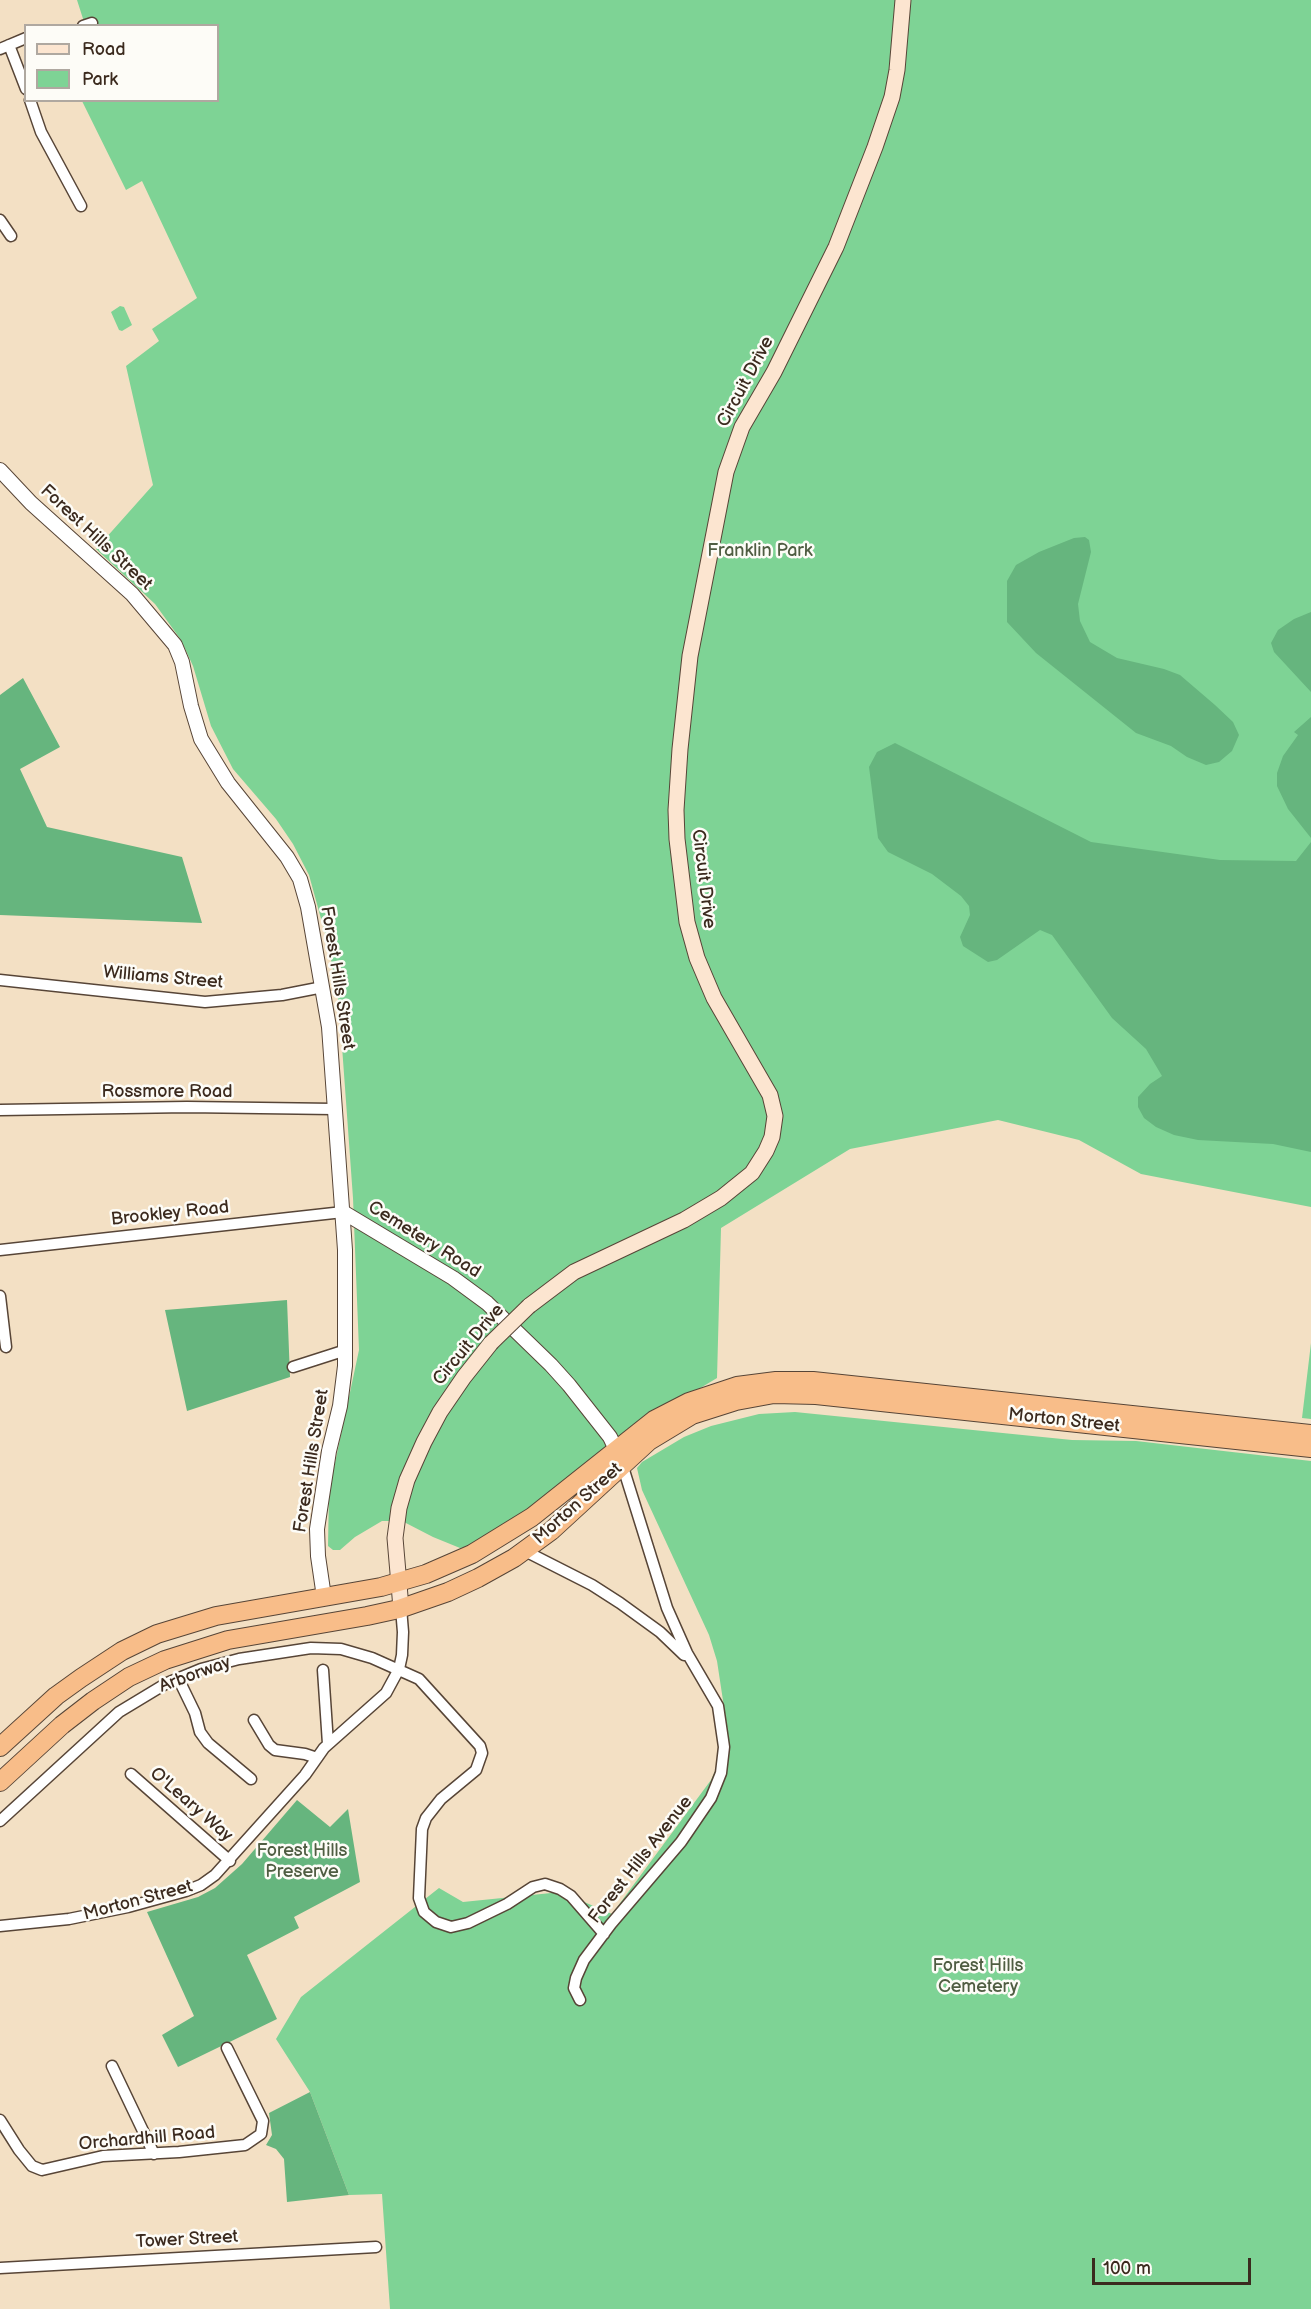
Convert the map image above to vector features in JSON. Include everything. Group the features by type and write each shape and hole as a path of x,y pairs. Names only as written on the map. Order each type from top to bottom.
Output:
{"highway":[{"name":"Morton Street","path":"401,1608 470,1582 525,1551 567,1518 619,1456 660,1417 698,1398 747,1384 790,1380 1311,1434"},
{"name":"Morton Street","path":"399,1583 450,1564 505,1535 619,1456 692,1415 736,1401 783,1394 855,1399 1311,1448"},
{"path":"0,1747 71,1685 96,1667 139,1642 208,1618 399,1583"},
{"name":"Arborway","path":"0,1782 62,1725 93,1701 129,1677 165,1660 228,1640 368,1616 401,1608"}],"main road":[{"name":"Circuit Drive","path":"401,1608 396,1528 401,1499 408,1475 440,1412 464,1377 491,1343 530,1306 574,1272 684,1220 722,1198 752,1173 772,1137 775,1123 770,1095 714,998 694,950 686,913 677,840 676,810 690,656 726,472 742,427 780,361 836,247 875,147 892,97 897,70 903,0"}],"street":[{"path":"24,39 4,47 24,85"},
{"path":"31,102 41,132 81,206"},
{"path":"0,220 10,236"},
{"name":"Forest Hills Street","path":"2,475 132,594 175,645 182,662 191,706 201,739 228,783 287,857 300,879 308,907 323,987 330,1041 343,1212 346,1350 340,1406 328,1451 317,1529 324,1597"},
{"name":"Williams Street","path":"0,980 205,1002 282,995 323,987"},
{"name":"Rossmore Road","path":"0,1110 187,1107 334,1108"},
{"name":"Brookley Road","path":"0,1250 343,1212"},
{"name":"Cemetery Road","path":"343,1212 453,1278 482,1299 559,1373 608,1434 619,1456"},
{"path":"0,1296 6,1347"},
{"path":"292,1367 346,1350"},
{"name":"Forest Hills Avenue","path":"580,2000 574,1988 584,1960 681,1842 711,1798 721,1773 724,1747 718,1706 680,1640 660,1591 619,1456"},
{"name":"Forest Hills Avenue","path":"525,1551 592,1585 620,1603 660,1632 696,1669"},
{"name":"Morton Street","path":"0,1926 69,1919 128,1907 186,1891 208,1881 231,1861 305,1775 328,1744 386,1693 399,1669 403,1647 401,1608"},
{"name":"Arborway","path":"0,1821 120,1712 148,1693 178,1678 223,1663 311,1648 341,1649 356,1652 399,1669 426,1685 480,1746 482,1753 476,1770 441,1799 426,1818 422,1829 420,1898 424,1912 436,1922 451,1927 468,1923 507,1904 532,1887 545,1884 571,1896 604,1934"},
{"path":"323,1670 328,1744"},
{"path":"178,1678 195,1713 200,1732 208,1743 251,1779"},
{"path":"254,1719 269,1745 275,1750 317,1758"},
{"name":"O'Leary Way","path":"131,1774 231,1861"},
{"name":"Orchardhill Road","path":"0,2120 32,2166 42,2170 103,2156 232,2148 250,2142 261,2134 263,2121 227,2048"},
{"path":"112,2066 154,2154"},
{"name":"Tower Street","path":"0,2268 376,2247"}],"green space":[{"name":"Franklin Park","path":"77,0 1311,0 1311,1207 1141,1174 1079,1140 998,1120 850,1149 721,1228 717,1378 627,1432 528,1512 478,1545 460,1548 402,1521 382,1521 355,1537 340,1550 333,1550 328,1546 329,1491 359,1350 353,1198 339,1005 329,948 309,875 293,844 276,819 233,769 211,726 193,666 181,640 155,604 96,549 153,485 126,366 159,341 152,329 197,298 142,181 126,190 82,102 219,102 219,24 85,24"},
{"path":"120,306 124,307 132,325 122,331 119,330 111,312"},
{"path":"1085,537 1089,540 1091,552 1078,604 1080,621 1090,642 1117,658 1180,675 1215,705 1233,722 1239,735 1232,751 1219,762 1206,765 1187,757 1171,746 1136,733 1036,653 1007,622 1007,581 1016,565 1039,552 1074,538"},
{"path":"1311,612 1311,692 1274,652 1271,643 1278,630 1294,619"},
{"path":"23,678 60,747 20,769 47,827 182,857 202,923 0,915 0,695"},
{"path":"1311,717 1311,838 1288,809 1277,786 1277,773 1283,756 1298,735 1294,732"},
{"path":"895,743 1091,842 1220,860 1296,861 1311,842 1311,1152 1273,1144 1198,1140 1174,1135 1156,1127 1144,1118 1138,1107 1138,1097 1150,1084 1162,1076 1146,1049 1112,1018 1052,935 1040,930 997,960 988,962 963,946 960,937 970,915 969,906 961,896 932,874 888,852 878,838 869,767 877,752"},
{"path":"287,1300 290,1377 187,1411 165,1310"},
{"path":"1311,1343 1311,1419 1302,1418"},
{"name":"Forest Hills Cemetery","path":"795,1412 1072,1440 1136,1441 1311,1461 1311,2309 390,2309 382,2194 349,2195 310,2092 276,2039 301,1997 439,1888 463,1902 561,1892 612,1914 711,1780 729,1740 717,1661 709,1635 642,1490 637,1468 642,1462 684,1437 711,1426 759,1414"},
{"name":"Forest Hills Preserve","path":"297,1800 330,1827 348,1809 360,1882 294,1917 299,1928 247,1955 277,2019 178,2067 162,2035 194,2016 147,1912 198,1897 215,1888 242,1864"},
{"path":"310,2092 349,2195 287,2202 284,2159 276,2149 266,2145 272,2135 269,2113"}]}
